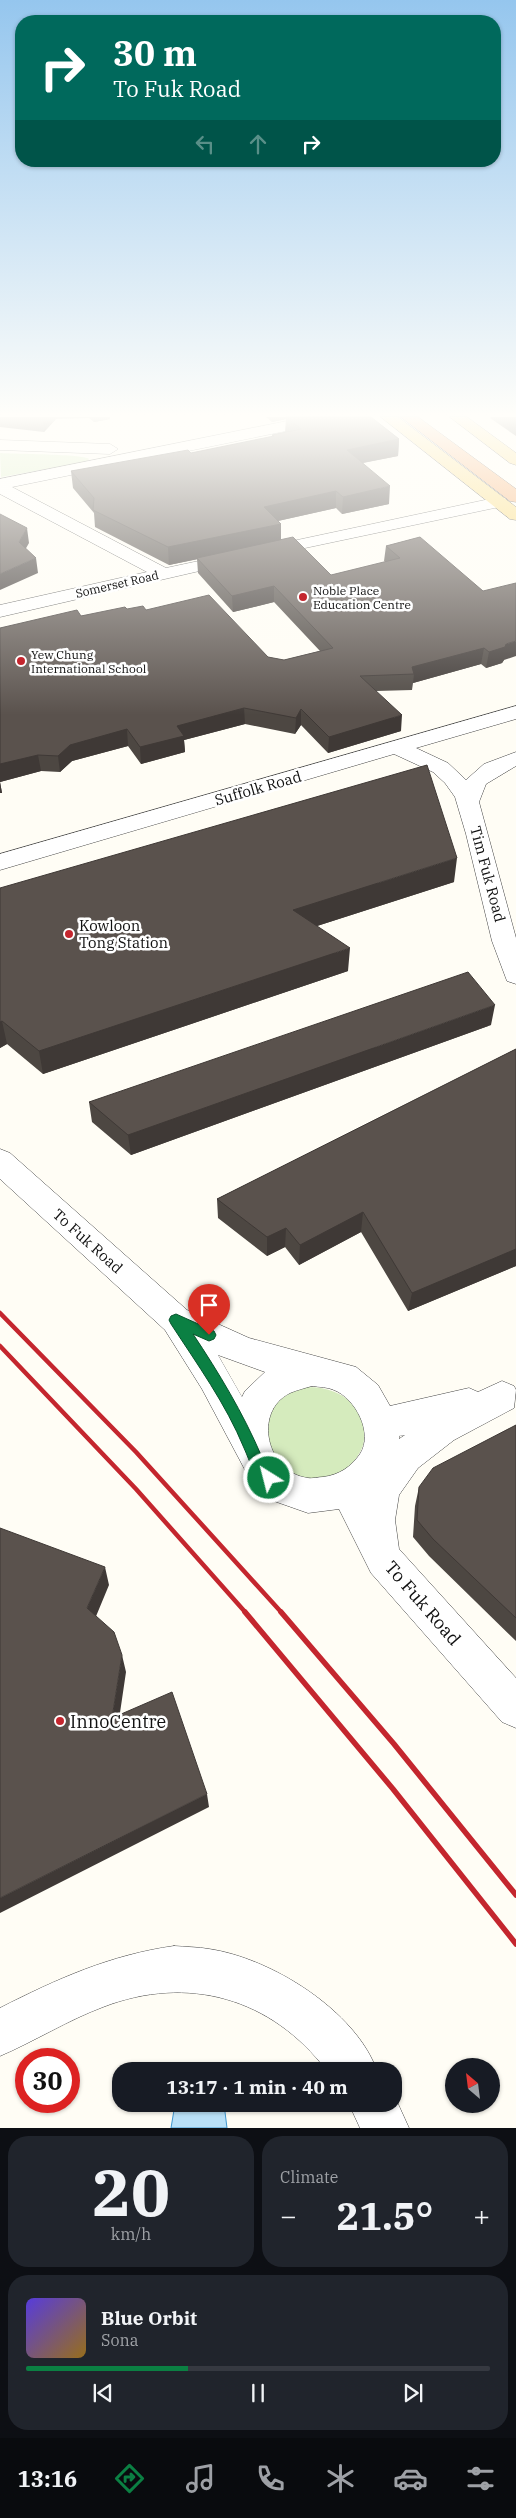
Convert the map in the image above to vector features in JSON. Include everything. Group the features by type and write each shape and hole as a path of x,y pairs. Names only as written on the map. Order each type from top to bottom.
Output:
{"street":[{"path":"58,516 164,574"},
{"name":"Somerset Road","path":"0,611 432,516"},
{"name":"Suffolk Road","path":"0,862 516,712"},
{"name":"Tim Fuk Road","path":"396,748 415,754 441,767 460,786 468,802 487,867 508,956 516,975"},
{"path":"468,802 469,792 479,777 516,758"},
{"name":"To Fuk Road","path":"0,1161 176,1320 214,1378 250,1444 256,1462 269,1478 287,1489 308,1495 329,1494 349,1487 365,1476 376,1460 381,1442 381,1424 375,1407 363,1392 349,1380 331,1373 312,1371 243,1351 176,1320"},
{"name":"To Fuk Road","path":"250,1444 248,1425 253,1408 263,1394 276,1382 294,1374 312,1371"},
{"path":"381,1424 509,1394"},
{"path":"384,1560 377,1518 380,1494 393,1469 417,1444 509,1394"},
{"name":"To Fuk Road","path":"349,1487 358,1512 384,1560 516,1708"},
{"path":"0,2033 77,1993 107,1981 136,1973 170,1968 200,1968 236,1977 268,1991 292,2007 329,2038 347,2062"},
{"path":"377,2112 385,2128"}],"green space":[{"path":"305,1387 333,1391 348,1400 360,1415 364,1430 362,1447 358,1456 351,1464 338,1473 315,1481 281,1468 271,1456 266,1444 264,1431 266,1420 280,1400"}],"water":[{"path":"174,2112 225,2112 227,2128 171,2128"}],"building":[{"path":"0,516 4,516 27,528 19,542 36,558 0,574"},
{"path":"106,516 273,516 281,524 168,547"},
{"path":"293,537 331,575 400,558 386,546 420,537 483,591 516,583 516,641 489,652 484,648 412,667 414,674 360,676 402,715 329,737 301,709 296,718 244,708 177,726 184,736 140,747 127,729 70,745 58,756 38,755 0,764 0,628 77,610 81,616 125,607 127,609 143,606 146,610 209,595 268,657 284,660 333,648 274,586 232,596 197,558"},
{"path":"427,765 457,858 293,910 350,948 39,1051 2,1021 0,1022 0,888"},
{"path":"468,972 495,1005 128,1135 89,1102"},
{"path":"516,1049 516,1249 412,1293 363,1212 300,1245 286,1228 267,1237 217,1199"},
{"path":"516,1425 516,1618 433,1539 417,1520 419,1487 433,1468"},
{"name":"InnoCentre","path":"0,1528 105,1567 87,1608 114,1632 122,1655 112,1718 172,1692 207,1794 0,1898"}],"railway":[{"path":"0,1313 136,1452 282,1613"},
{"path":"0,1346 136,1489 246,1613"},
{"path":"245,1612 393,1789 516,1944"},
{"path":"281,1612 394,1744 516,1895"}],"place":[{"name":"Noble Place Education Centre","path":"303,597"},
{"name":"Yew Chung International School","path":"21,661"},
{"name":"Kowloon Tong Station","path":"69,934"},
{"name":"InnoCentre","path":"60,1721"}],"route":[{"path":"209,1335 176,1320 214,1378 250,1444 256,1462 269,1478"}]}
